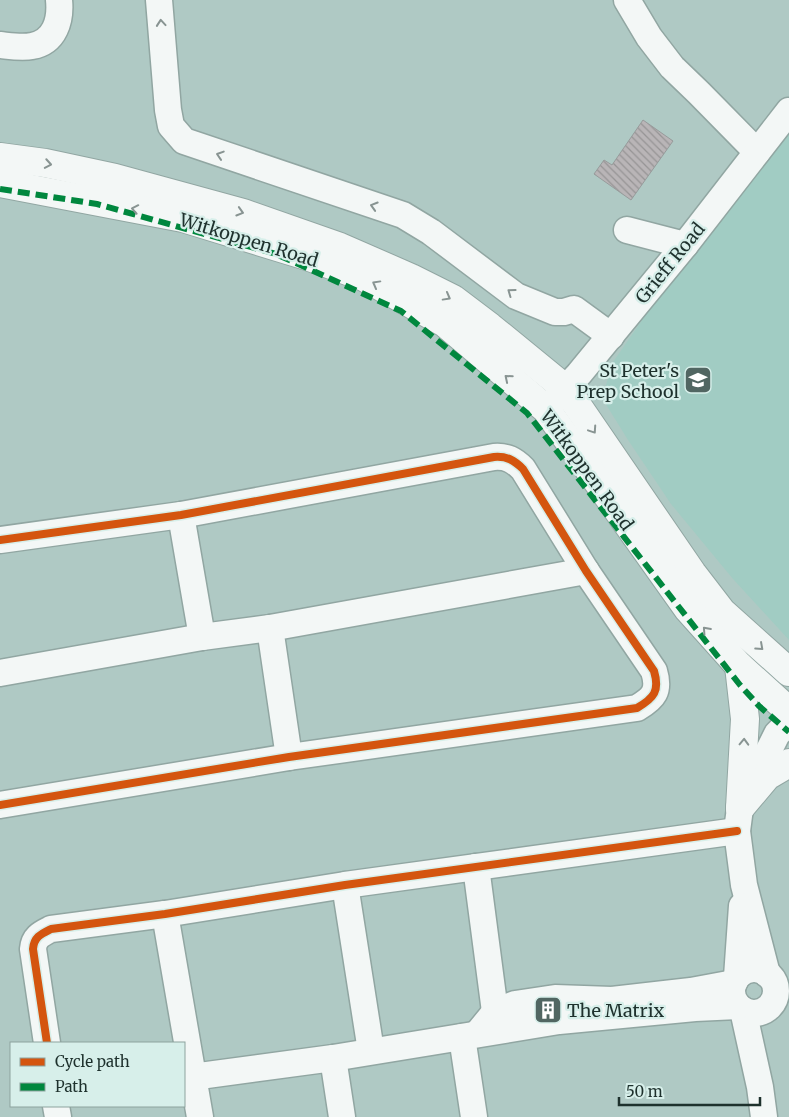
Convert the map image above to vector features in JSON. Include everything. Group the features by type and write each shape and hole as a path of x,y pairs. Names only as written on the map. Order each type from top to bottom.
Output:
{"main road":[{"name":"Witkoppen Road","path":"0,157 45,163 151,187 242,213 340,246 453,299 566,389 692,573 722,612 789,672"},
{"name":"Witkoppen Road","path":"0,183 182,218 307,256 364,278 445,323 546,409 688,610 739,666 789,711"},
{"path":"738,820 745,719 739,666"},
{"path":"738,820 767,776 789,764"}],"street":[{"path":"0,45 30,46 52,35 59,20 59,0"},
{"path":"159,0 168,110 171,126 184,141 403,214 431,232 516,296 554,312 574,309 611,336"},
{"path":"628,0 649,37 672,67 757,152"},
{"name":"Grieff Road","path":"546,409 566,389 611,336 789,112"},
{"path":"627,230 685,245"},
{"path":"0,540 181,515 504,456 517,462 523,469 586,571 654,671 657,680 654,694 637,708 289,757 0,805"},
{"path":"181,515 202,637"},
{"path":"0,673 202,637 270,628 586,571"},
{"path":"270,628 289,757"},
{"path":"744,997 744,885 738,820 777,734 789,722"},
{"path":"47,1042 33,942 40,934 51,929 165,914 346,885 476,867 738,820"},
{"path":"474,1117 483,1028 476,867"},
{"path":"346,885 371,1051"},
{"path":"744,885 767,974"},
{"path":"165,914 200,1117"},
{"path":"192,1077 333,1058 483,1028 695,1008 744,997 775,998 774,982 763,971 752,969 742,973 744,997 764,1117"},
{"path":"333,1058 342,1117"}],"shaded area":[{"name":"St Peter's Prep School","path":"789,127 789,640 733,579 671,504 602,398 613,362 667,284"}],"building":[{"path":"643,120 673,141 631,200 594,174 604,160 612,165"}],"marked path":[{"path":"0,189 97,204 276,254 401,311 527,413 740,685 759,706 789,732"}],"cycle path":[{"path":"0,540 181,515 494,457 507,458 523,469 586,571 654,671 656,678 654,693 648,701 637,708 289,757 0,805"},
{"path":"47,1042 33,949 36,939 51,929 165,914 345,885 737,831"}],"place":[{"name":"St Peter's Prep School","path":"698,380"},
{"name":"The Matrix","path":"548,1010"}]}
